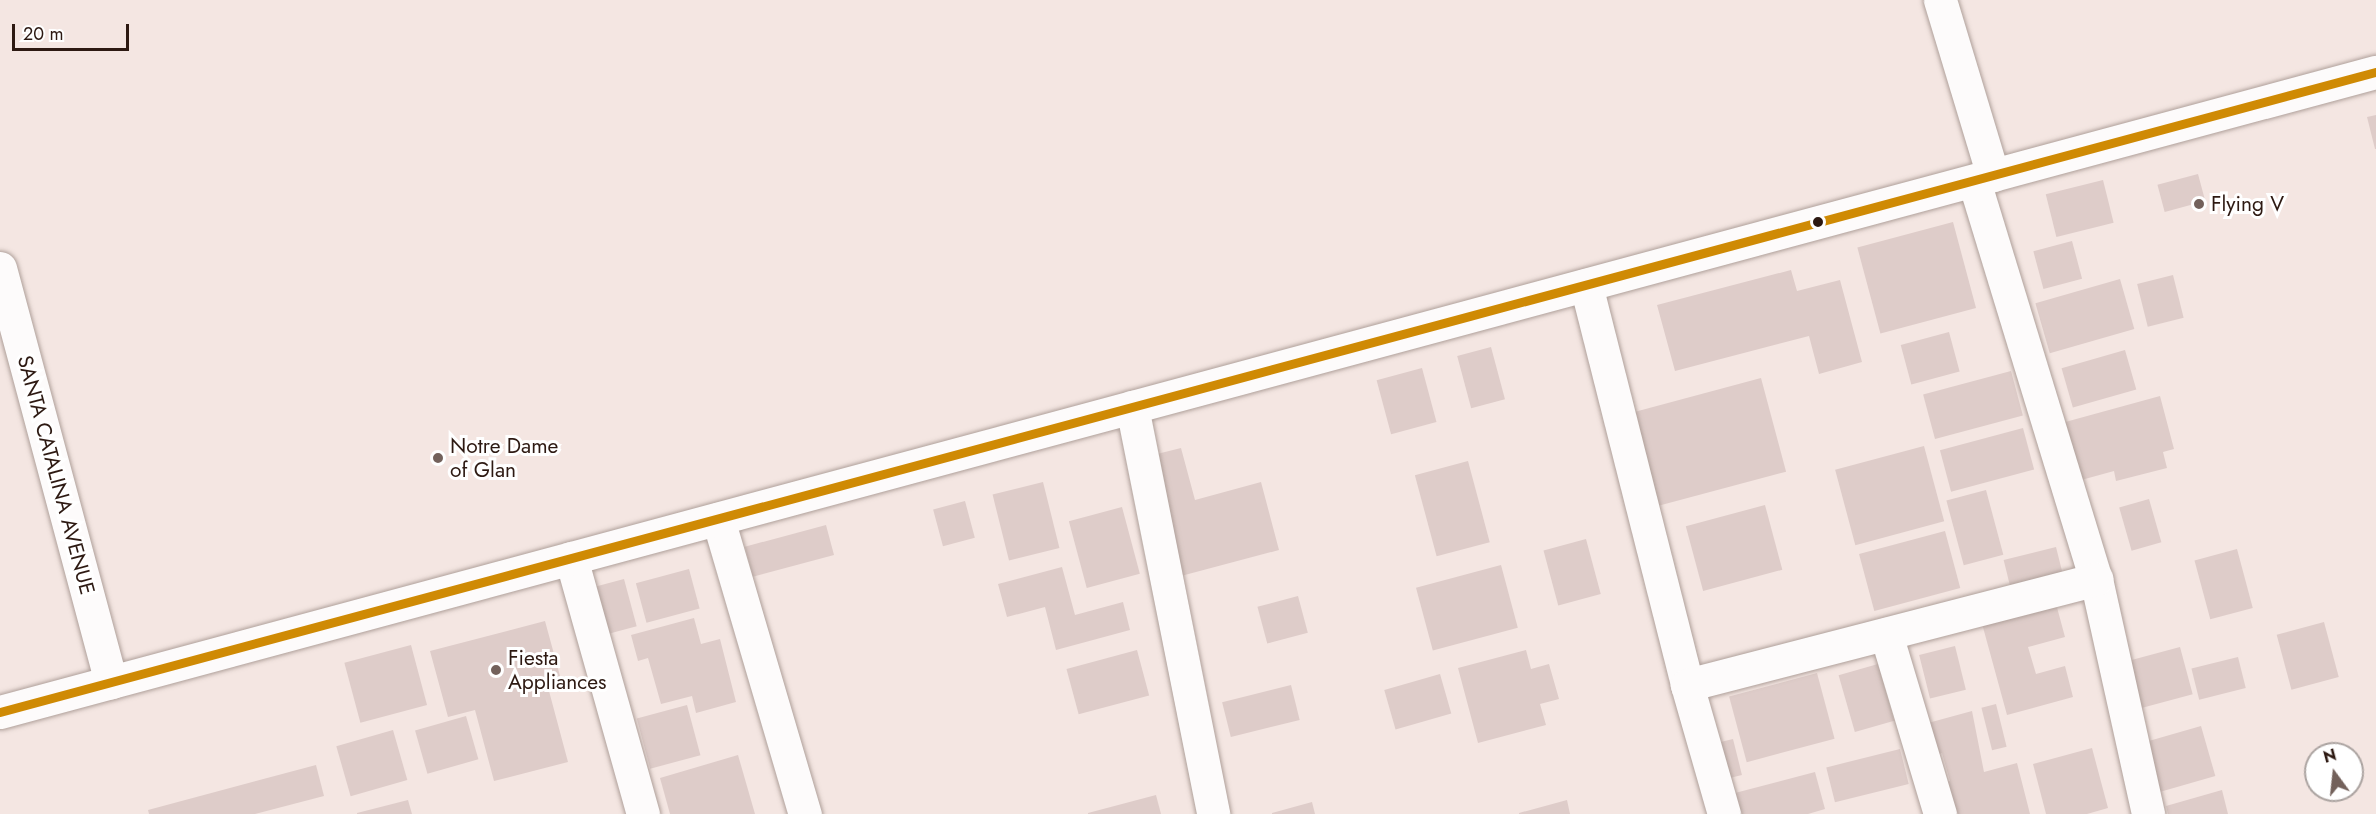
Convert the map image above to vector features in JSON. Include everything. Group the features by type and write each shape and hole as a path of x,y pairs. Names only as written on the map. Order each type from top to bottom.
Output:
{"street":[{"path":"1940,0 1984,178 2096,579 2148,814"},
{"path":"0,712 2376,72"},
{"name":"SANTA CATALINA AVENUE","path":"0,268 111,682"},
{"path":"1586,285 1687,685 1724,814"},
{"path":"1132,407 1213,814"},
{"path":"718,519 805,814"},
{"path":"571,558 644,814"},
{"path":"1687,685 2096,579"},
{"path":"1886,634 1940,814"}],"building":[{"path":"2376,115 2376,149 2375,149 2367,117"},
{"path":"2198,174 2205,201 2165,212 2157,185"},
{"path":"2103,180 2114,223 2056,237 2046,194"},
{"path":"1953,222 1976,308 1880,334 1857,248"},
{"path":"2072,241 2082,279 2043,289 2033,251"},
{"path":"1791,270 1797,291 1840,280 1862,362 1819,374 1809,336 1675,371 1657,305"},
{"path":"2173,275 2184,318 2148,327 2137,284"},
{"path":"2120,279 2134,329 2050,353 2035,303"},
{"path":"1949,332 1960,372 1911,385 1901,345"},
{"path":"1491,347 1505,399 1471,408 1457,356"},
{"path":"2125,350 2136,389 2073,408 2062,368"},
{"path":"1422,368 1436,422 1391,434 1377,380"},
{"path":"2011,371 2023,415 1935,439 1923,395"},
{"path":"1761,378 1786,472 1658,506 1633,412"},
{"path":"2160,396 2174,449 2163,452 2167,468 2116,481 2114,471 2074,482 2058,424"},
{"path":"2023,428 2034,470 1951,492 1940,450"},
{"path":"1924,446 1944,521 1855,545 1835,470"},
{"path":"1181,448 1195,500 1261,482 1279,550 1181,576 1149,456"},
{"path":"1468,461 1490,542 1437,556 1415,475"},
{"path":"1043,482 1059,548 1009,561 993,495"},
{"path":"1986,490 2003,555 1964,565 1946,501"},
{"path":"2149,499 2161,542 2132,551 2119,508"},
{"path":"965,501 975,538 943,546 933,510"},
{"path":"1765,505 1782,570 1703,591 1686,526"},
{"path":"1122,507 1140,574 1087,588 1069,521"},
{"path":"826,525 834,555 753,577 745,547"},
{"path":"1945,531 1960,588 1874,611 1859,554"},
{"path":"1586,539 1601,594 1558,605 1543,550"},
{"path":"2056,547 2064,578 2011,591 2004,560"},
{"path":"2237,549 2253,608 2210,619 2194,560"},
{"path":"1501,565 1518,628 1433,651 1416,588"},
{"path":"1062,567 1075,615 1123,602 1130,630 1056,650 1045,607 1007,617 998,584"},
{"path":"689,569 700,609 646,623 636,583"},
{"path":"624,579 637,626 607,634 594,587"},
{"path":"1298,596 1308,633 1267,644 1257,607"},
{"path":"2055,600 2065,637 2028,647 2036,674 2065,666 2073,697 2007,715 1981,620"},
{"path":"694,618 701,644 720,639 736,702 696,713 692,696 661,704 648,658 638,661 631,635"},
{"path":"545,621 563,687 549,691 568,762 494,781 475,710 448,717 430,651"},
{"path":"2324,622 2339,677 2291,690 2277,635"},
{"path":"411,645 427,705 360,723 344,663"},
{"path":"1955,646 1966,690 1930,699 1919,655"},
{"path":"2180,647 2193,694 2141,708 2128,661"},
{"path":"1137,650 1149,695 1079,714 1066,669"},
{"path":"1526,650 1531,669 1549,664 1559,699 1540,704 1546,725 1478,743 1458,668"},
{"path":"2238,657 2246,688 2199,700 2191,669"},
{"path":"1878,664 1894,721 1855,732 1839,675"},
{"path":"1817,673 1835,739 1747,762 1729,697"},
{"path":"1440,674 1451,713 1396,729 1384,690"},
{"path":"1291,685 1300,720 1231,737 1222,702"},
{"path":"1996,704 2007,747 1992,750 1981,708"},
{"path":"687,705 700,755 650,769 637,718"},
{"path":"1972,711 1984,772 2017,763 2030,814 1947,814 1939,784 1950,781 1942,753 1937,755 1928,723"},
{"path":"466,716 478,759 427,774 415,731"},
{"path":"2201,726 2215,776 2151,794 2137,744"},
{"path":"393,730 407,780 351,796 336,746"},
{"path":"1733,739 1742,775 1724,779 1715,744"},
{"path":"2092,748 2108,808 2087,814 2046,814 2033,764"},
{"path":"1900,749 1909,784 1835,802 1826,767"},
{"path":"738,755 755,814 670,814 660,778"},
{"path":"316,765 324,796 255,814 149,814 148,810"},
{"path":"1815,772 1825,809 1808,814 1741,814 1735,793"},
{"path":"2222,790 2228,814 2168,814 2166,806"},
{"path":"1156,795 1161,814 1088,814 1088,813"},
{"path":"408,800 412,814 357,814 357,813"},
{"path":"1567,800 1570,814 1519,814 1519,813"},
{"path":"1312,802 1315,814 1272,814 1272,813"}],"transit line":[{"path":"0,712 2376,72"}],"place":[{"name":"Flying V","path":"2199,204"},
{"name":"Notre Dame of Glan","path":"438,458"},
{"name":"Fiesta Appliances","path":"496,670"}]}
